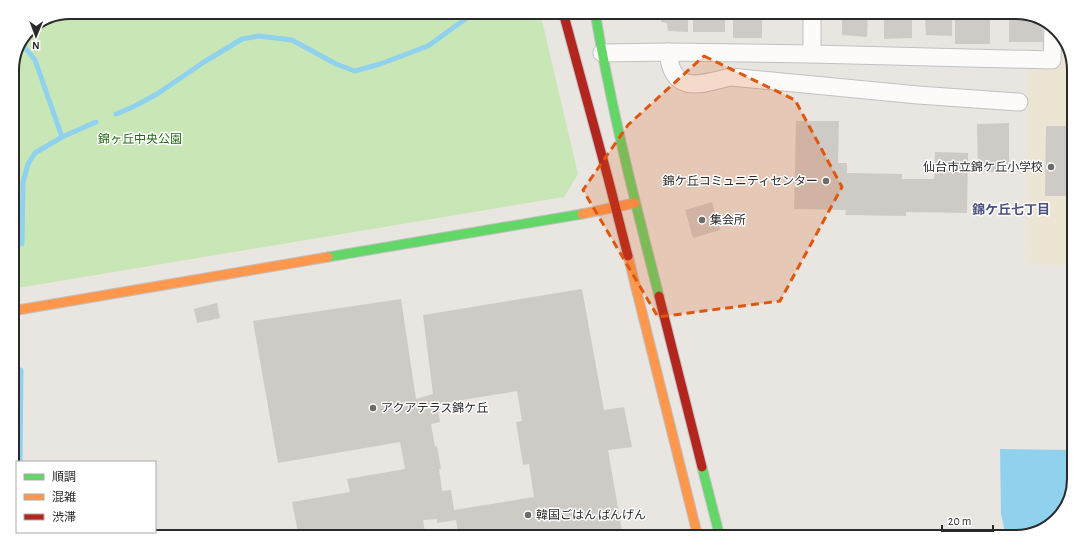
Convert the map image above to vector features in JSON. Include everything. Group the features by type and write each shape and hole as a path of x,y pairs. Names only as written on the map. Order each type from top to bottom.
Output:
{"street":[{"path":"565,19 615,208 696,530"},
{"path":"596,19 602,53 635,203 718,530"},
{"path":"812,19 812,54"},
{"path":"602,53 668,52 812,54 1052,60 1053,35"},
{"path":"668,52 672,70 679,80 690,84 705,83 731,77 918,95 1019,102"},
{"path":"19,310 615,208 635,203"}],"highlighted area":[{"path":"704,56 795,100 842,187 780,301 658,317 583,190 628,125"}],"shaded area":[{"name":"仙台市立錦ケ丘小学校","path":"1061,45 1067,67 1067,266 1026,264 1028,70 1060,68"}],"green space":[{"name":"錦ヶ丘中央公園","path":"70,19 542,19 578,174 564,197 19,288 19,67 21,57 24,47 36,32 51,23"}],"water":[{"path":"1000,449 1067,450 1067,486 1062,502 1050,517 1035,526 1023,530 1004,530 1001,514"}],"building":[{"path":"661,19 688,19 688,32 668,31 667,23 661,22"},
{"path":"693,19 725,19 725,32 693,32"},
{"path":"733,19 762,19 762,38 733,38"},
{"path":"842,19 868,19 867,37 842,35"},
{"path":"884,19 912,19 912,38 884,39"},
{"path":"925,19 952,19 952,36 926,35"},
{"path":"955,19 990,19 990,44 955,44"},
{"path":"1009,19 1023,19 1039,24 1042,27 1043,42 1009,42"},
{"path":"796,121 839,121 838,163 847,163 847,173 902,174 902,179 934,179 935,152 968,153 967,213 906,212 906,216 845,215 846,210 794,209"},
{"path":"1009,123 1009,172 978,172 977,124"},
{"path":"1046,126 1067,126 1067,196 1045,196"},
{"name":"集会所","path":"712,202 720,230 693,238 685,210"},
{"path":"582,289 604,410 624,407 632,447 608,450 622,530 458,530 456,520 437,523 437,519 423,520 425,530 298,530 292,502 350,492 347,479 405,469 400,442 278,463 253,321 401,299 416,399 433,394 423,315","holes":["517,391 522,421 516,422 523,465 529,464 534,497 454,510 451,490 442,491 439,469 441,469 431,424 440,422 437,404"]},
{"path":"217,303 220,318 197,323 194,309"}],"waterway":[{"path":"116,114 157,94 204,62 242,39 259,36 292,40 336,64 355,71 380,64 428,46 465,19"},
{"path":"24,47 35,60 62,137"},
{"path":"22,244 23,182 28,164 35,153 62,137 96,122"},
{"path":"20,461 21,370"}],"traffic: fast":[{"path":"596,19 601,48 632,190 659,296"},
{"path":"328,257 582,214"},
{"path":"702,467 718,530"}],"traffic: slow":[{"path":"582,214 635,203"},
{"path":"628,256 696,530"},
{"path":"19,310 328,257"}],"traffic: jam":[{"path":"565,19 628,256"},
{"path":"659,296 702,467"}],"place":[{"name":"仙台市立錦ケ丘小学校","path":"1051,167"},
{"name":"錦ケ丘コミュニティセンター","path":"826,181"},
{"name":"集会所","path":"702,220"},
{"name":"アクアテラス錦ケ丘","path":"373,408"},
{"name":"韓国ごはん ばんげん","path":"528,515"}],"district":[{"name":"錦ケ丘七丁目","path":"1011,209"}]}
